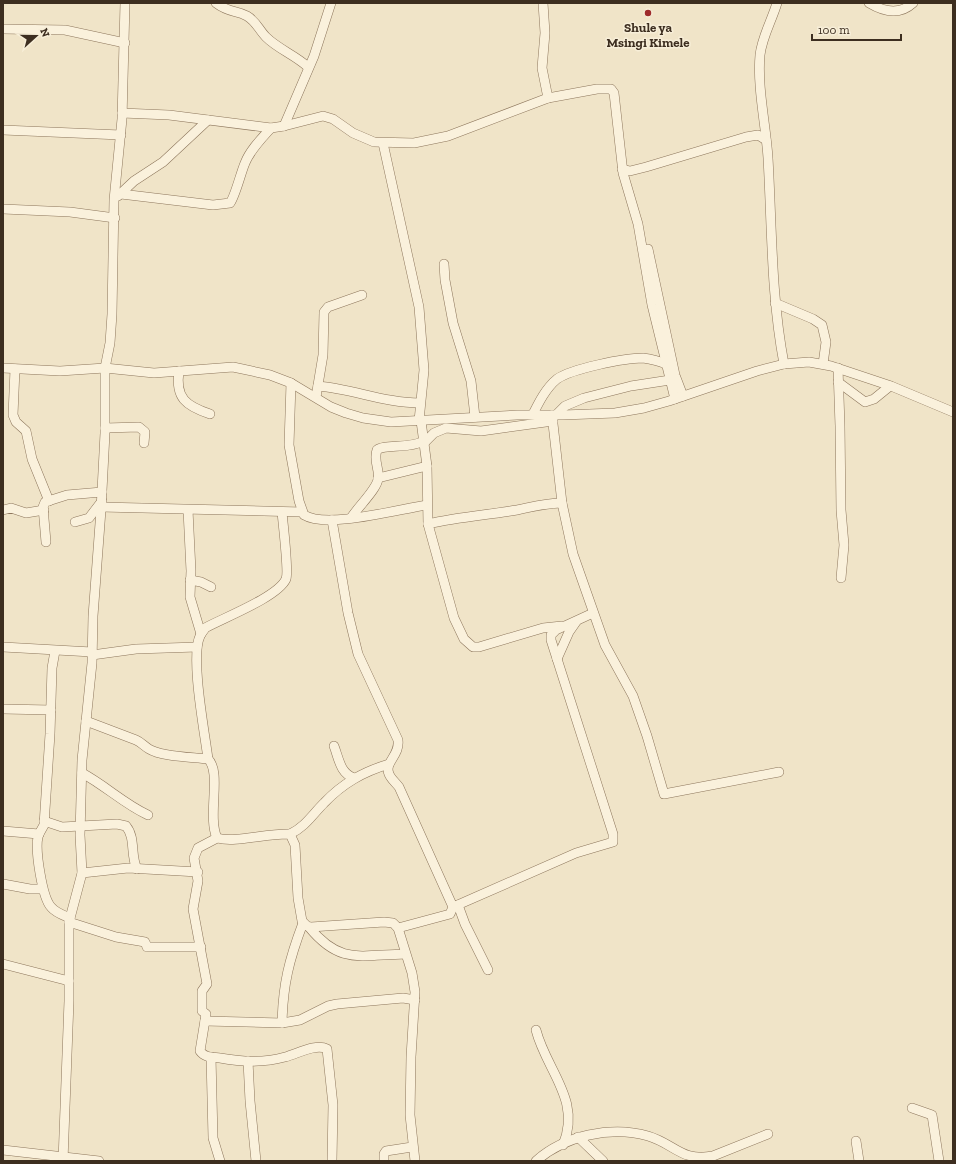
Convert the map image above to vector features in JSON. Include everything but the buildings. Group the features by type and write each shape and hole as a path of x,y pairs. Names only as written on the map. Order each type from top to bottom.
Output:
{"street":[{"path":"63,1158 69,981 69,920 82,873 80,825 82,760 92,654 102,500 105,428 105,368 110,343 112,314 115,218 118,197 125,43 125,3"},
{"path":"216,3 227,10 247,17 256,23 266,37 298,58 308,67"},
{"path":"284,126 296,102 308,67 314,56 331,3"},
{"path":"543,3 545,32 542,68 548,98"},
{"path":"777,3 760,54 760,71 766,140 771,262 778,333 784,364"},
{"path":"869,3 884,10 896,11 905,9 913,3"},
{"path":"3,29 65,30 125,43"},
{"path":"122,113 169,115 270,128 323,116 333,119 364,139 383,143 414,143 448,136 548,98 597,89 612,89 614,93 625,170 638,224 652,305 670,380 679,398"},
{"path":"118,197 140,177 163,162 208,120"},
{"path":"118,197 213,205 230,203 234,200 238,178 245,161 270,128"},
{"path":"3,130 121,135"},
{"path":"625,170 664,162 746,137 758,136 766,140"},
{"path":"383,143 419,307 424,370 420,403 420,421 427,466 428,524 454,618 470,645 480,647 543,628 563,626"},
{"path":"625,170 639,205 679,398"},
{"path":"3,209 70,212 115,218"},
{"path":"444,264 445,280 453,323 471,381 475,417"},
{"path":"316,397 323,355 324,312 328,307 362,295"},
{"path":"775,303 813,319 822,325 826,342 823,364"},
{"path":"533,414 549,387 556,380 571,371 632,359 651,359 666,364"},
{"path":"351,518 373,489 378,478 375,454 379,448 409,447 424,442 434,433 446,428 481,431 554,417 615,413 644,408 679,398 731,379 784,364 802,362 823,364 838,368 890,386 953,412"},
{"path":"3,368 60,371 105,368 154,373 233,367 270,375 291,383 331,407 363,418 391,422 533,414 554,417"},
{"path":"838,368 841,510 844,545 841,578"},
{"path":"15,369 13,415 16,422 26,431 32,459 49,501"},
{"path":"178,371 178,390 181,397 197,410 210,414"},
{"path":"554,417 566,406 584,398 632,386 670,380"},
{"path":"838,382 865,402 874,399 890,386"},
{"path":"291,383 289,445 302,512 308,517 332,520 427,505"},
{"path":"318,386 336,388 398,402 420,403"},
{"path":"554,417 562,503 573,554 605,645 632,696 648,736 664,794 779,772"},
{"path":"105,428 140,427 145,432 144,443"},
{"path":"378,478 427,466"},
{"path":"46,542 44,504 67,495 188,510 302,512"},
{"path":"75,522 89,518 102,500"},
{"path":"428,524 459,517 516,510 538,504 562,503"},
{"path":"3,510 11,508 26,513 44,510"},
{"path":"188,510 190,596 201,634"},
{"path":"217,838 212,824 214,771 208,759 200,705 197,647 201,634 205,628 262,600 286,580 288,570 282,512"},
{"path":"332,520 348,613 358,654 398,740 398,751 389,764 354,778 341,787 324,803 303,827 290,834 266,834 224,840 217,838 202,845 196,851 194,858 198,872 198,881 193,909 207,984 202,991 202,1011 206,1014 200,1051 204,1056 248,1061 272,1060 318,1047 327,1049 332,1091 332,1161"},
{"path":"190,580 202,582 211,587"},
{"path":"398,928 450,914 455,906 540,867 576,853 613,842 613,834 552,646 551,635 553,631 563,626 593,614"},
{"path":"557,659 569,632 578,620"},
{"path":"3,647 92,654 136,649 197,647"},
{"path":"55,651 52,668 44,822 39,834 38,850 42,888 50,906 69,920 116,937 145,942 147,947 201,947"},
{"path":"3,709 51,710"},
{"path":"86,721 143,743 149,750 164,754 208,759"},
{"path":"334,746 343,770 346,774 354,778"},
{"path":"389,764 389,774 400,787 455,906 488,970"},
{"path":"82,773 99,782 130,806 148,815"},
{"path":"44,822 62,827 118,824 126,826 132,838 133,860 137,869"},
{"path":"3,831 39,834"},
{"path":"290,834 295,845 298,898 306,925 322,941 341,954 350,956 405,954"},
{"path":"82,873 113,868 198,872"},
{"path":"3,884 30,889 42,888"},
{"path":"306,925 384,922 393,923 398,928 414,984 415,1000 410,1057 410,1115 412,1147 415,1161"},
{"path":"282,1023 285,980 294,946 306,925"},
{"path":"3,964 69,981"},
{"path":"204,1021 282,1023 300,1020 321,1009 337,1004 403,998 415,1000"},
{"path":"536,1030 566,1099 569,1114 568,1126 563,1145"},
{"path":"211,1057 213,1138 220,1161"},
{"path":"248,1061 256,1161"},
{"path":"912,1108 930,1113 932,1115 939,1161"},
{"path":"536,1161 578,1137 615,1133 642,1135 660,1141 685,1155 704,1158 713,1156 768,1134"},
{"path":"578,1137 603,1161"},
{"path":"856,1141 859,1161"},
{"path":"384,1161 384,1154 386,1152 412,1147"},
{"path":"3,1150 98,1161"}],"place":[{"name":"Shule ya Msingi Kimele","path":"648,13"}]}
